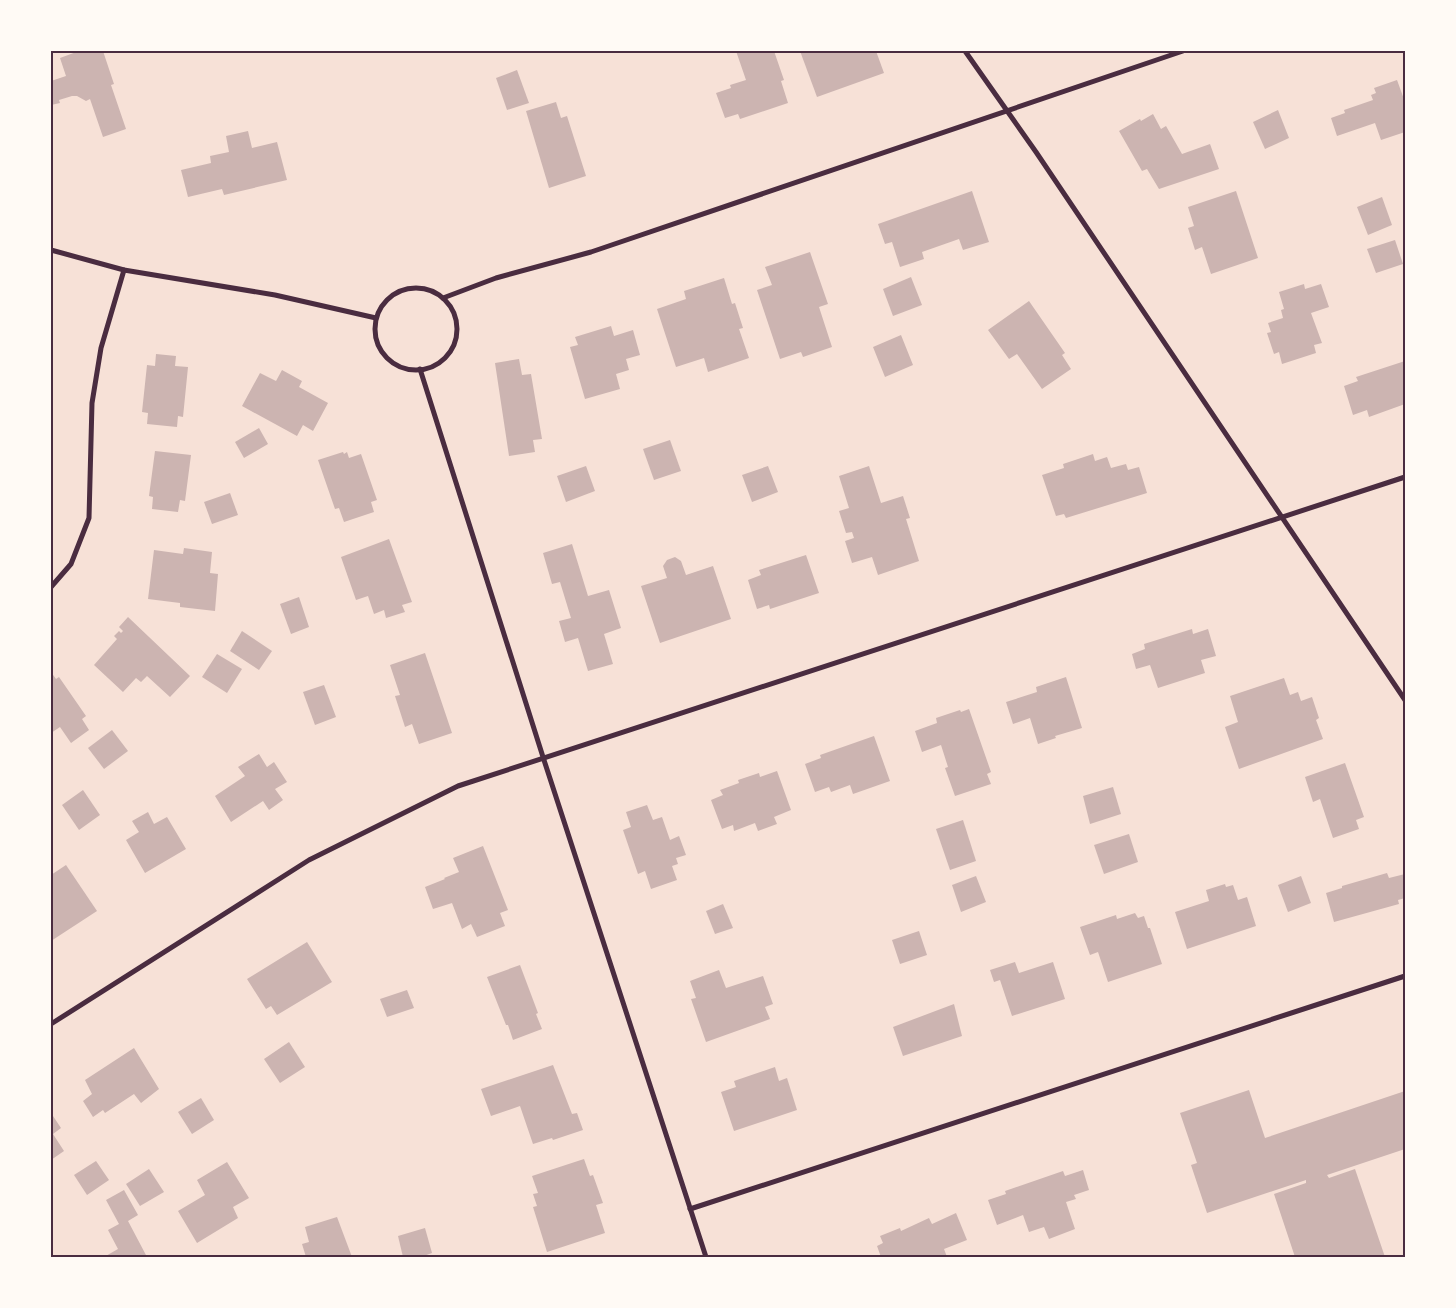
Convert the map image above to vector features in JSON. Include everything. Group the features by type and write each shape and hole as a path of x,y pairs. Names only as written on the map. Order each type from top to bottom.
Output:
{"street":[{"path":"965,51 1008,110 1405,700"},
{"path":"443,298 496,278 591,252 1182,51"},
{"path":"51,250 124,270 275,295 376,318"},
{"path":"51,586 71,564 89,518 92,402 101,348 124,270"},
{"path":"414,288 422,288 434,292 443,298 452,311 456,322 456,331 451,349 442,360 420,370 410,369 396,364 383,354 375,332 376,318 384,303 396,292 414,288"},
{"path":"420,370 542,757 706,1257"},
{"path":"51,1024 309,860 458,786 542,757 1405,477"},
{"path":"690,1210 1405,976"}],"building":[{"path":"79,51 103,51 114,84 111,85 126,129 103,137 90,99 86,101 77,96 72,96 59,100 60,103 51,105 51,81 66,76 60,58"},
{"path":"736,51 774,51 784,80 781,81 788,103 740,119 738,114 725,118 716,93 731,88 730,85 746,80"},
{"path":"800,51 876,51 884,73 817,97"},
{"path":"517,70 529,103 507,110 496,78"},
{"path":"1397,80 1405,102 1405,132 1381,140 1375,123 1337,136 1331,118 1345,113 1344,110 1373,100 1371,95 1376,93 1374,88"},
{"path":"556,102 561,118 567,116 586,176 549,188 526,111"},
{"path":"1278,110 1289,138 1265,149 1253,122"},
{"path":"1153,114 1161,129 1166,126 1182,154 1210,144 1219,169 1159,189 1147,169 1142,171 1119,131"},
{"path":"248,131 252,148 277,142 287,180 224,195 222,189 188,197 181,170 211,163 210,156 229,152 226,136"},
{"path":"972,191 989,242 963,250 959,239 922,252 924,259 900,267 892,242 885,244 878,224"},
{"path":"1236,191 1258,258 1211,274 1202,247 1195,250 1188,228 1194,226 1188,207"},
{"path":"1382,197 1392,225 1368,235 1357,207"},
{"path":"1395,240 1403,264 1376,273 1367,249"},
{"path":"810,252 828,304 819,307 832,347 803,357 801,352 780,359 757,290 772,285 765,267"},
{"path":"911,277 922,305 893,316 883,289"},
{"path":"724,278 732,304 735,303 743,328 739,329 749,358 708,372 704,358 676,367 657,309 686,299 684,291"},
{"path":"1304,284 1305,289 1321,284 1329,307 1311,313 1322,343 1314,345 1316,353 1282,364 1279,352 1274,354 1267,333 1271,332 1268,323 1283,318 1281,310 1284,309 1279,292"},
{"path":"1029,301 1065,353 1062,355 1071,369 1042,389 1017,354 1009,359 988,330"},
{"path":"611,326 614,336 633,330 640,355 626,359 629,370 616,374 620,389 585,399 570,347 578,345 575,337"},
{"path":"901,335 913,365 885,377 873,347"},
{"path":"156,354 176,356 175,366 188,367 183,417 178,416 177,427 147,424 148,413 142,412 147,365 155,366"},
{"path":"519,359 522,375 531,374 542,439 533,440 535,452 509,456 495,363"},
{"path":"1405,361 1405,404 1369,417 1367,410 1353,415 1344,386 1358,381 1356,377"},
{"path":"282,370 302,381 299,387 328,403 313,431 303,425 297,436 242,406 260,373 276,381"},
{"path":"259,428 268,444 244,458 235,442"},
{"path":"670,440 681,471 654,480 643,449"},
{"path":"155,451 191,455 185,501 180,500 178,512 152,509 153,497 149,496"},
{"path":"343,452 344,454 347,452 349,458 361,454 377,500 371,502 374,512 344,522 339,508 335,509 318,460"},
{"path":"1093,454 1095,461 1107,457 1111,468 1126,464 1128,470 1139,467 1147,493 1066,518 1064,514 1056,516 1042,475 1064,468 1063,464"},
{"path":"586,466 595,491 566,502 557,476"},
{"path":"768,466 778,492 752,502 742,475"},
{"path":"869,466 881,503 903,496 910,518 906,519 919,561 878,575 872,557 852,563 845,541 854,538 852,532 846,533 839,511 849,508 839,476"},
{"path":"230,493 238,515 212,524 204,502"},
{"path":"389,539 412,602 402,605 405,612 386,618 384,610 374,614 368,596 356,600 341,557"},
{"path":"572,544 588,596 609,590 621,628 604,634 613,664 588,671 578,638 565,642 559,621 571,618 560,582 552,584 543,553"},
{"path":"184,548 212,552 210,573 218,574 215,611 180,607 180,603 148,599 154,550 183,554"},
{"path":"806,555 819,593 770,609 769,605 757,609 748,580 761,575 759,570"},
{"path":"675,557 681,561 686,575 713,566 731,619 660,643 641,586 667,578 663,566 667,560"},
{"path":"299,597 309,627 291,634 280,604"},
{"path":"128,617 190,676 170,697 147,676 141,682 136,678 123,692 94,665 117,639 114,636 119,631 121,633 123,631 119,627"},
{"path":"1192,629 1193,634 1208,629 1216,656 1201,660 1205,673 1158,688 1150,665 1136,669 1132,654 1145,649 1144,644"},
{"path":"242,631 272,651 259,670 230,651"},
{"path":"425,653 452,733 419,744 412,724 405,727 395,696 400,695 390,665"},
{"path":"217,654 242,669 227,693 202,677"},
{"path":"51,672 56,679 59,677 86,716 82,719 89,730 71,743 60,727 51,733"},
{"path":"1066,677 1082,728 1055,736 1056,738 1038,744 1030,718 1013,724 1006,702 1037,692 1036,687"},
{"path":"1284,678 1290,695 1298,692 1301,701 1312,697 1319,718 1316,720 1323,739 1239,769 1225,727 1238,722 1230,696"},
{"path":"324,685 336,717 315,725 303,692"},
{"path":"969,709 991,772 987,774 991,784 955,796 945,768 948,767 941,745 922,752 915,731 937,723 936,718"},
{"path":"112,730 128,751 104,769 88,748"},
{"path":"874,736 890,781 853,794 850,785 831,792 829,787 815,792 805,764 821,758 820,755"},
{"path":"259,754 267,767 274,762 287,782 275,789 283,800 269,810 263,801 231,822 215,796 245,776 238,767"},
{"path":"1345,763 1364,817 1356,820 1359,829 1333,838 1320,799 1313,802 1305,777"},
{"path":"777,771 791,810 774,817 777,824 758,831 755,823 734,831 733,825 722,829 711,800 723,795 720,790 739,783 738,780 759,773 760,777"},
{"path":"1113,787 1121,814 1090,824 1083,796"},
{"path":"83,790 100,815 79,830 62,805"},
{"path":"647,805 653,820 662,817 670,840 679,836 686,855 676,858 678,864 672,866 677,880 651,889 645,871 638,874 623,830 631,827 626,812"},
{"path":"148,812 154,824 167,817 186,849 145,873 126,840 139,832 132,821"},
{"path":"963,820 976,861 950,870 936,829"},
{"path":"1129,834 1138,862 1104,874 1094,845"},
{"path":"483,846 508,910 500,913 505,926 477,937 471,924 462,929 452,903 433,909 425,887 459,872 453,858"},
{"path":"66,865 97,911 51,941 51,875"},
{"path":"1387,873 1389,878 1405,874 1405,898 1398,900 1399,904 1334,922 1326,893 1342,888 1342,886"},
{"path":"976,876 986,902 961,912 952,885"},
{"path":"1301,876 1311,903 1288,912 1278,885"},
{"path":"1225,884 1226,887 1233,885 1238,900 1247,897 1256,926 1187,949 1175,912 1209,901 1206,890"},
{"path":"723,904 733,928 715,934 706,911"},
{"path":"1135,913 1138,918 1144,916 1162,964 1108,982 1098,952 1090,955 1080,927 1116,915 1117,919"},
{"path":"919,931 927,955 900,964 892,940"},
{"path":"307,942 332,982 277,1015 271,1006 266,1009 247,979"},
{"path":"1015,962 1019,973 1053,962 1065,999 1012,1016 1000,980 994,982 990,970"},
{"path":"520,965 542,1029 513,1040 487,977"},
{"path":"719,970 726,988 763,976 773,1004 765,1007 770,1019 706,1042 691,999 696,998 690,981"},
{"path":"407,990 414,1008 387,1017 380,999"},
{"path":"954,1004 962,1036 903,1056 893,1027"},
{"path":"289,1042 305,1067 280,1083 264,1059"},
{"path":"134,1048 159,1089 141,1103 134,1094 105,1113 103,1110 93,1117 83,1101 92,1094 85,1080"},
{"path":"553,1065 572,1114 577,1113 583,1130 553,1140 552,1138 533,1144 520,1106 491,1116 481,1089"},
{"path":"775,1067 779,1081 787,1078 797,1110 734,1131 721,1092 736,1087 734,1081"},
{"path":"1249,1090 1265,1138 1405,1091 1405,1149 1327,1175 1329,1178 1355,1169 1385,1257 1295,1257 1274,1194 1306,1183 1306,1180 1207,1213 1191,1165 1197,1163 1180,1113"},
{"path":"201,1098 214,1120 192,1134 178,1112"},
{"path":"51,1113 61,1128 53,1134 64,1151 51,1160"},
{"path":"584,1159 590,1176 593,1175 603,1203 596,1205 605,1233 547,1252 533,1207 537,1206 533,1194 538,1193 532,1176"},
{"path":"96,1161 109,1180 87,1195 74,1175"},
{"path":"227,1162 249,1198 233,1207 238,1218 197,1243 178,1211 205,1195 197,1180"},
{"path":"149,1169 164,1192 140,1206 126,1184"},
{"path":"1083,1170 1089,1190 1074,1195 1076,1199 1066,1202 1075,1229 1049,1239 1044,1227 1029,1232 1023,1215 997,1225 988,1200 1006,1194 1005,1191 1063,1171 1065,1176"},
{"path":"124,1190 138,1215 128,1221 147,1257 104,1257 118,1249 108,1230 119,1224 106,1200"},
{"path":"956,1213 967,1240 944,1249 947,1257 881,1257 877,1246 883,1243 880,1236 900,1228 901,1231 929,1218 932,1224"},
{"path":"337,1217 352,1257 306,1257 302,1244 309,1242 305,1227"},
{"path":"425,1228 432,1253 421,1257 403,1257 398,1236"}]}
